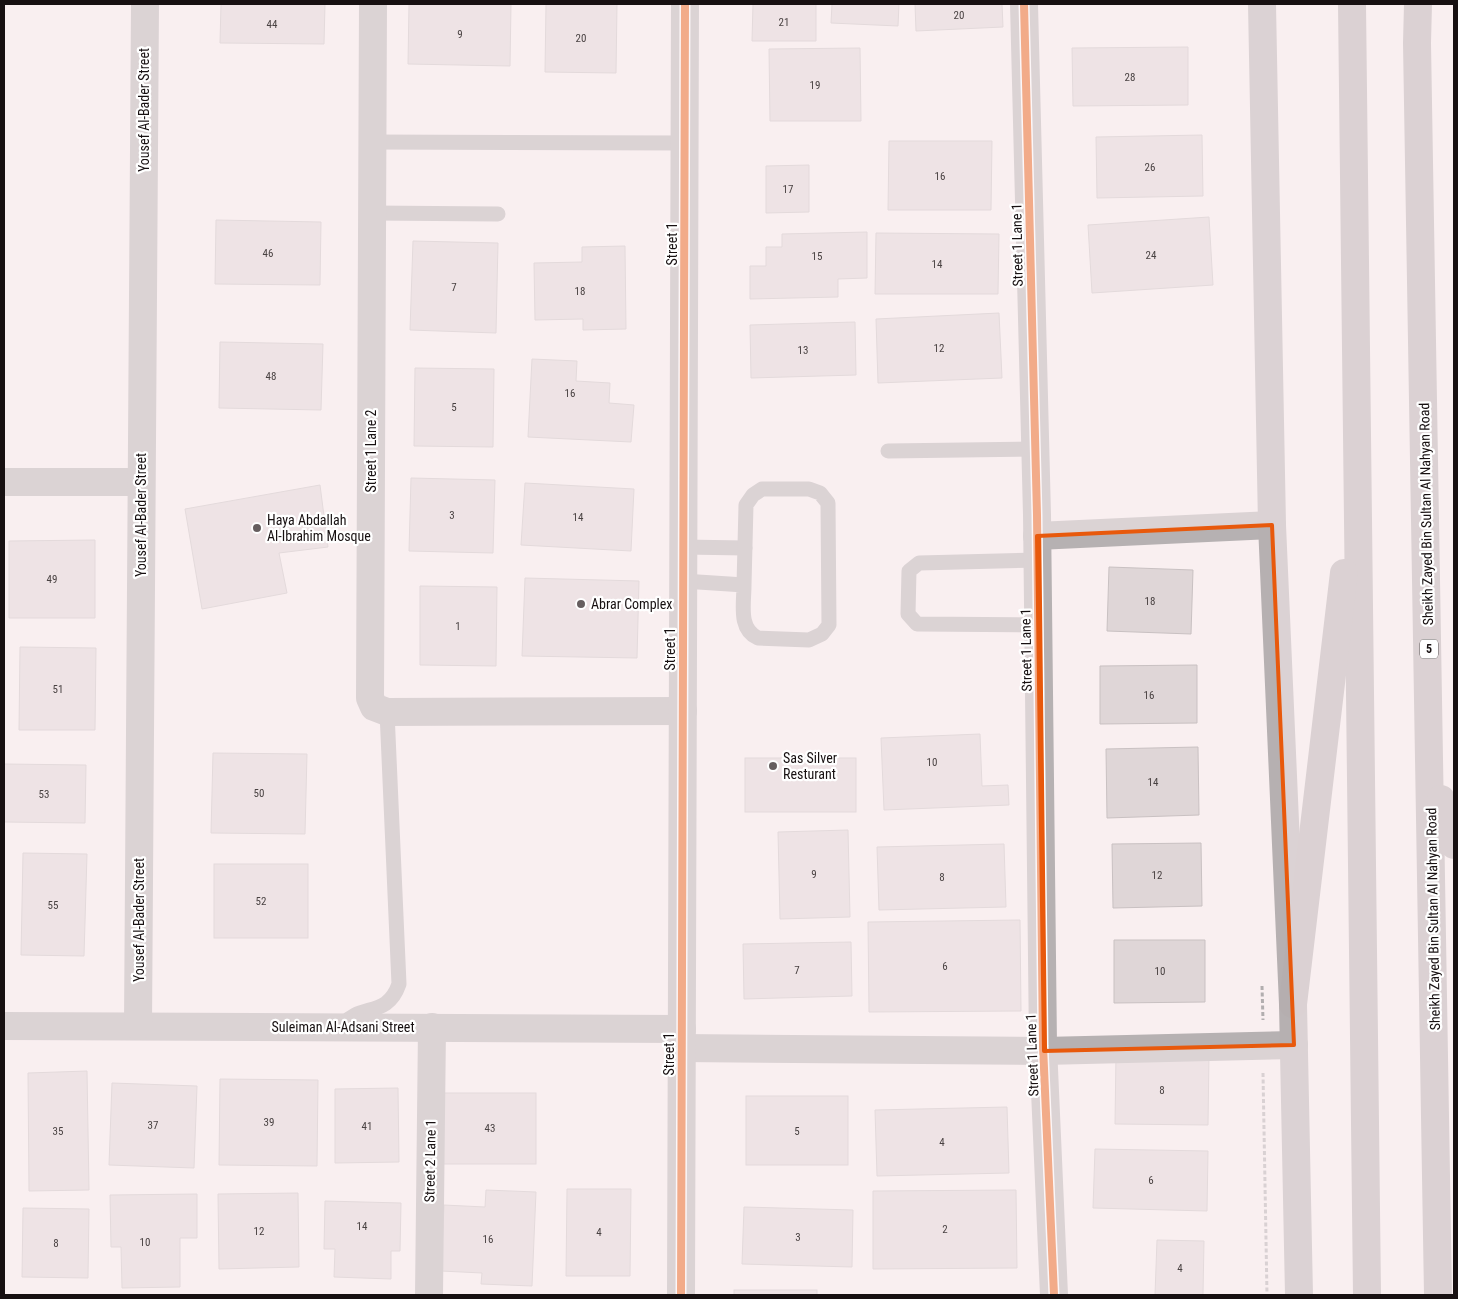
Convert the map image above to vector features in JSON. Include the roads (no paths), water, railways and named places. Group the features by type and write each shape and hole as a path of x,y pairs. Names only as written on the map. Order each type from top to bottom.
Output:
{"highway":[{"path":"1352,4 1367,1295"},
{"name":"Sheikh Zayed Bin Sultan Al Nahyan Road","path":"1418,4 1417,43 1431,761 1438,1295"},
{"path":"1293,1004 1357,459"},
{"path":"1431,761 1454,845"}],"main road":[{"path":"1262,4 1272,526 1293,1004 1299,1295"}],"street":[{"name":"Yousef Al-Bader Street","path":"138,1026 144,4"},
{"name":"Street 1 Lane 2","path":"373,4 370,698 374,708 387,712"},
{"name":"Street 1","path":"681,1295 685,4"},
{"name":"Street 1 Lane 1","path":"1024,4 1037,548 1044,1051 1054,1295"},
{"path":"4,482 141,482"},
{"path":"1037,548 1272,526"},
{"path":"387,712 683,711"},
{"name":"Suleiman Al-Adsani Street","path":"4,1026 432,1027 682,1038"},
{"name":"Street 2 Lane 1","path":"429,1295 432,1027"},
{"name":"Street 1 Lane 1","path":"682,1038 1044,1051"},
{"path":"1044,1051 1294,1045"}],"lane":[{"path":"372,142 684,143"},
{"path":"372,213 498,214"},
{"path":"888,451 1035,449"},
{"path":"809,489 820,493 828,503 829,625 822,634 810,640 758,638 750,634 744,626 745,548 746,505 753,495 762,490 809,489"},
{"path":"683,547 745,548"},
{"path":"1037,548 918,563 909,571 908,614 917,624 1038,625"},
{"path":"683,581 744,585"},
{"path":"341,1027 354,1015 380,1008 389,1002 399,984 387,712"}],"place":[{"name":"Haya Abdallah Al-Ibrahim Mosque","path":"257,528"},
{"name":"Abrar Complex","path":"581,604"},
{"name":"Sas Silver Resturant","path":"773,766"}]}
